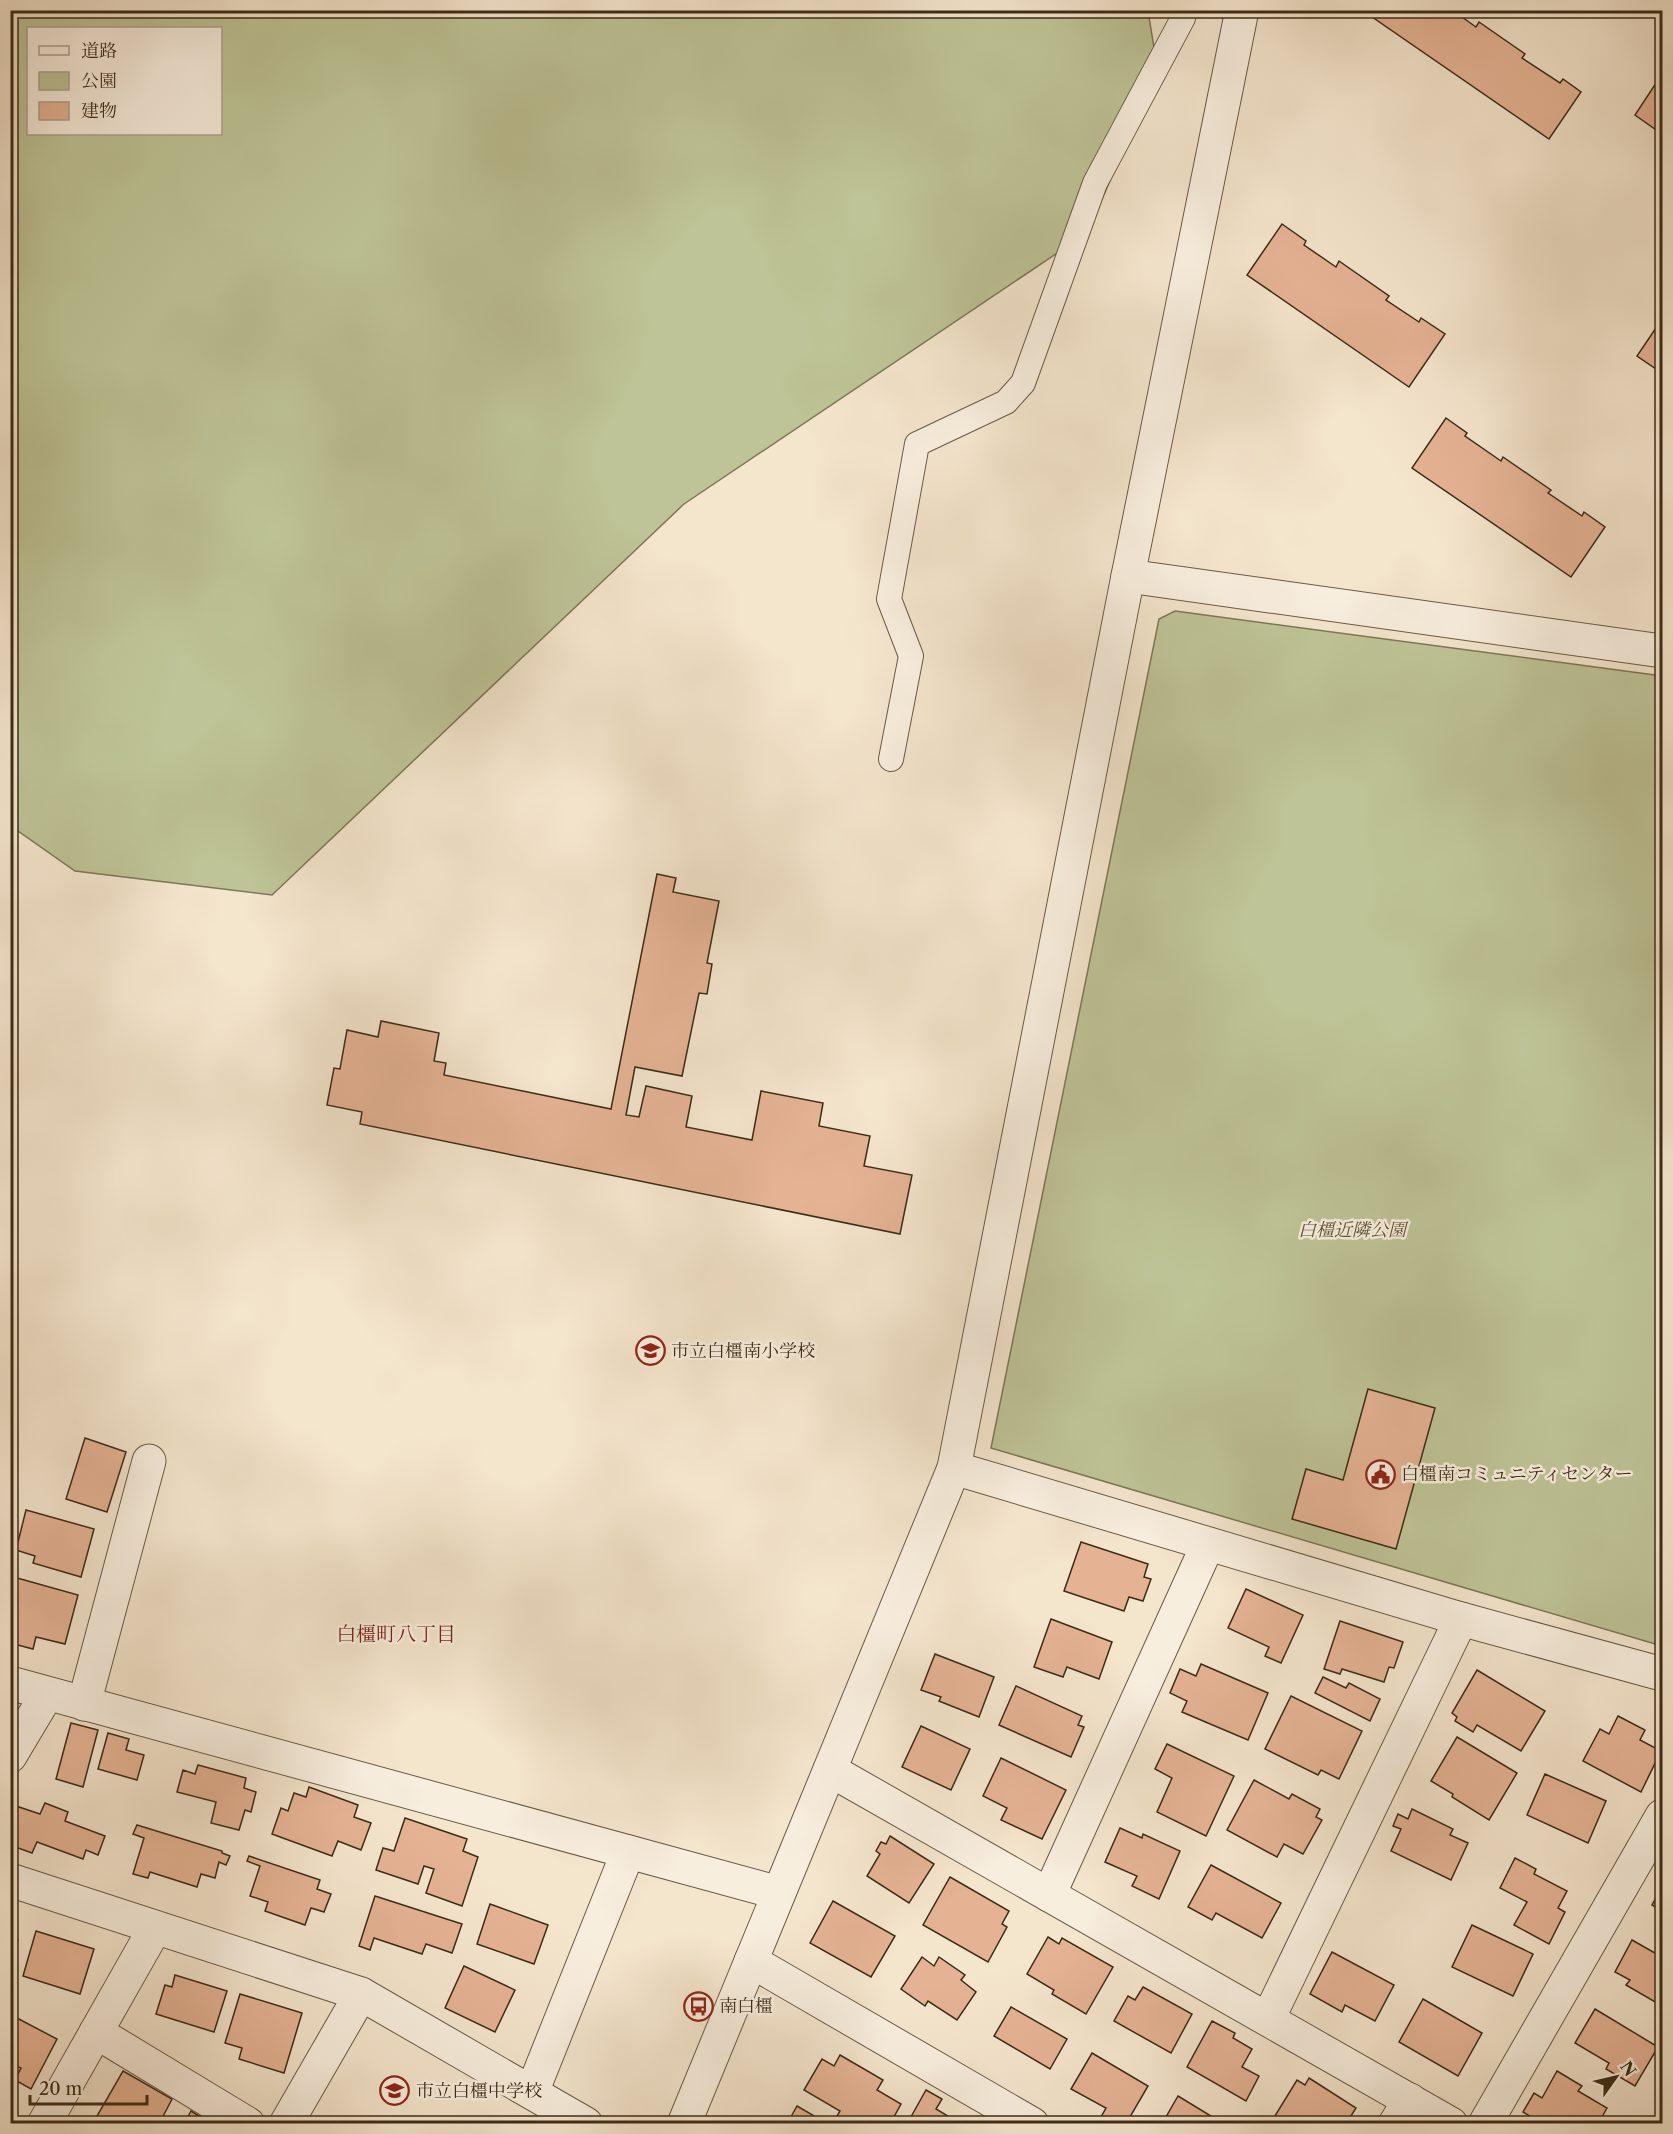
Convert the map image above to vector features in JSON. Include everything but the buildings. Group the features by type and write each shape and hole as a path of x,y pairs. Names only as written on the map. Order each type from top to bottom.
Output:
{"street":[{"path":"684,2124 954,1468 1128,576 1242,10"},
{"path":"1128,576 1662,651"},
{"path":"84,1704 149,1461"},
{"path":"954,1468 1461,1619 1662,1674"},
{"path":"1050,1894 1208,1544"},
{"path":"1268,2019 1461,1619"},
{"path":"10,1683 779,1893"},
{"path":"10,1756 47,1694"},
{"path":"830,1770 1268,2019 1402,2112 1450,2124"},
{"path":"1485,2124 1662,1816"},
{"path":"532,2092 628,1852"},
{"path":"10,1880 361,1994 586,2124"},
{"path":"44,2124 154,1928"},
{"path":"751,1961 1032,2124"},
{"path":"286,2124 361,1994"},
{"path":"96,2032 248,2124"}],"lane":[{"path":"891,759 911,656 889,599 918,444 1006,402 1023,383 1095,183 1183,18 1184,10"}],"green space":[{"path":"11,11 1148,11 1158,72 1087,233 684,504 272,895 75,871 11,826"},
{"name":"白橿近隣公園","path":"1175,611 1662,676 1662,1646 991,1448 1159,619"}],"place":[{"name":"市立白橿南小学校","path":"650,1351"},
{"name":"白橿南コミュニティセンター","path":"1380,1474"},
{"name":"南白橿","path":"698,2006"},
{"name":"市立白橿中学校","path":"395,2091"}],"district":[{"name":"白橿町八丁目","path":"396,1634"}]}
